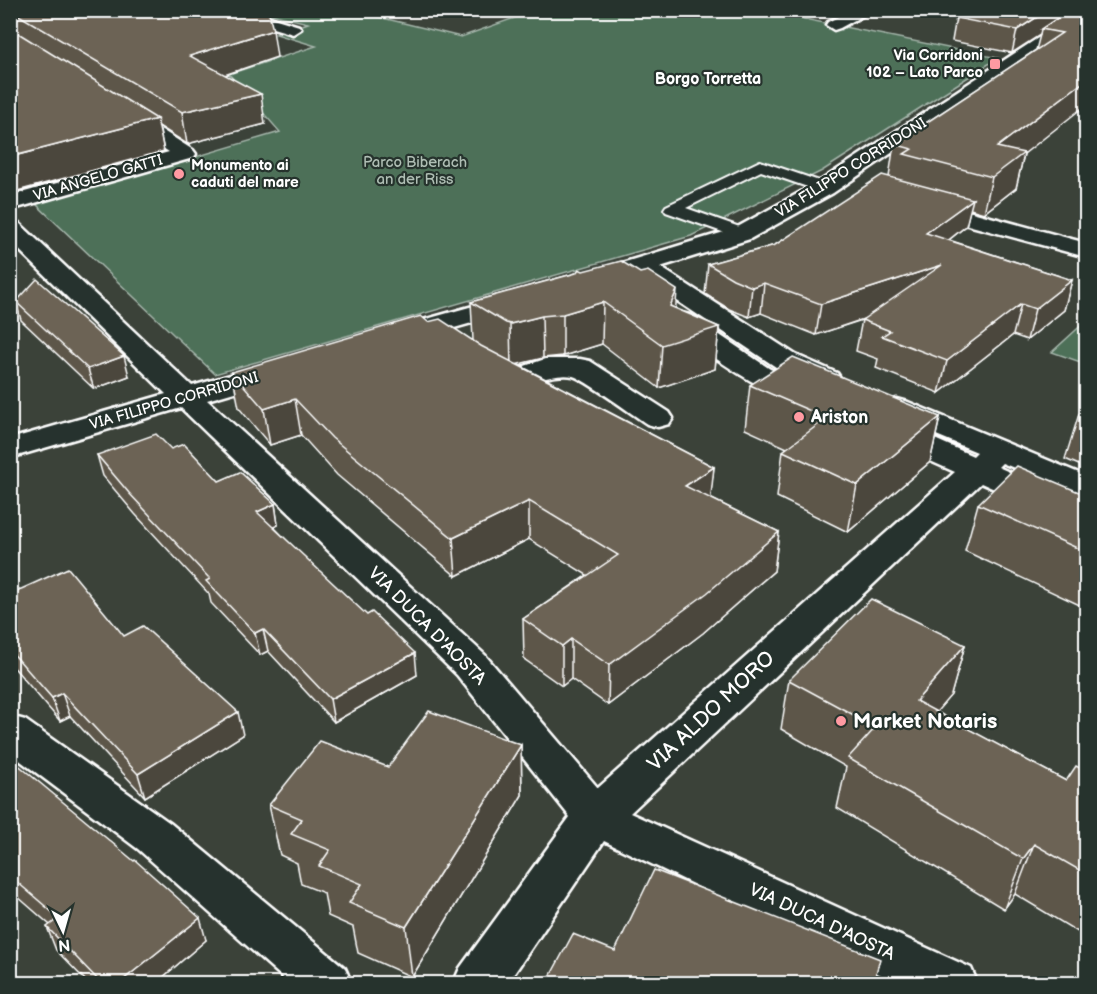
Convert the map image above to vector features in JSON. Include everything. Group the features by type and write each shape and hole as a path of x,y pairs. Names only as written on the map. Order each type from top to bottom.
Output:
{"street":[{"path":"228,10 293,29"},
{"path":"834,24 866,10"},
{"name":"VIA FILIPPO CORRIDONI","path":"382,340 642,266 742,234 830,185 1083,15"},
{"name":"VIA ANGELO GATTI","path":"10,203 186,154 106,102"},
{"path":"830,185 866,190"},
{"path":"899,199 1086,250"},
{"name":"VIA DUCA D'AOSTA","path":"10,226 471,665 596,817 954,984"},
{"path":"642,266 856,404"},
{"path":"612,274 760,375 856,404 988,459 1086,487"},
{"path":"426,328 498,375 519,378 545,368 580,368 658,418"},
{"name":"VIA FILIPPO CORRIDONI","path":"10,449 304,363"},
{"path":"988,459 1086,518"},
{"name":"VIA ALDO MORO","path":"478,984 596,817 988,459"},
{"path":"10,731 154,836 327,984"}],"lane":[{"path":"742,234 672,208 760,166 830,185"}],"green space":[{"name":"Parco Biberach an der Riss","path":"259,11 354,11 461,37 534,11 765,11 998,58 822,171 691,236 215,374 36,204 280,132 229,74 316,46 276,34 308,23"},
{"path":"1086,321 1086,364 1052,352"}],"building":[{"path":"10,10 268,10 273,30 190,56 261,94 182,112"},
{"path":"970,10 1048,10 1017,30 956,18"},
{"path":"1070,10 1086,10 1086,80 997,147 1024,153 992,177 904,154 912,149 894,144 1062,33 1041,29"},
{"path":"10,28 157,119 10,157"},
{"path":"882,175 973,199 926,233 1072,280 1035,309 1021,304 947,361 882,336 890,331 862,320 942,265 821,304 764,283 752,287 708,264 775,245"},
{"path":"621,261 640,273 648,271 677,290 670,306 719,327 662,345 603,302 563,314 542,316 510,324 471,302 576,273 579,269 583,271"},
{"path":"37,279 124,356 88,369 16,302"},
{"path":"421,316 428,322 440,319 481,346 714,467 685,486 779,532 707,593 609,665 571,639 562,646 523,619 618,555 529,501 453,538 332,438 295,399 264,409 232,372"},
{"path":"793,357 940,417 857,485 783,451 827,418 750,385"},
{"path":"1086,408 1086,417 1079,414"},
{"path":"156,434 171,449 184,444 219,481 240,472 275,504 257,512 367,615 372,612 415,653 330,699 263,629 255,633 206,581 210,579 129,493 97,455"},
{"path":"1017,466 1086,495 1086,552 978,504"},
{"path":"68,568 124,636 143,626 238,712 138,774 62,693 52,698 10,650 10,594"},
{"path":"871,599 965,645 916,701 1066,781 1076,766 1086,771 1086,874 1034,844 1023,859 848,758 876,727 789,680"},
{"path":"429,711 521,745 406,927 349,903 362,884 319,866 330,850 291,834 302,819 269,805 320,741 388,767"},
{"path":"10,758 135,860 200,918 118,984 102,984 47,927 59,918 10,876"},
{"path":"654,870 880,959 875,977 891,984 546,984 573,934 615,951"}],"place":[{"name":"Via Corridoni 102 – Lato Parco","path":"995,64"},
{"name":"Monumento ai caduti del mare","path":"179,174"},
{"name":"Ariston","path":"799,417"},
{"name":"Market Notaris","path":"841,721"}],"district":[{"name":"Borgo Torretta","path":"708,79"}]}
